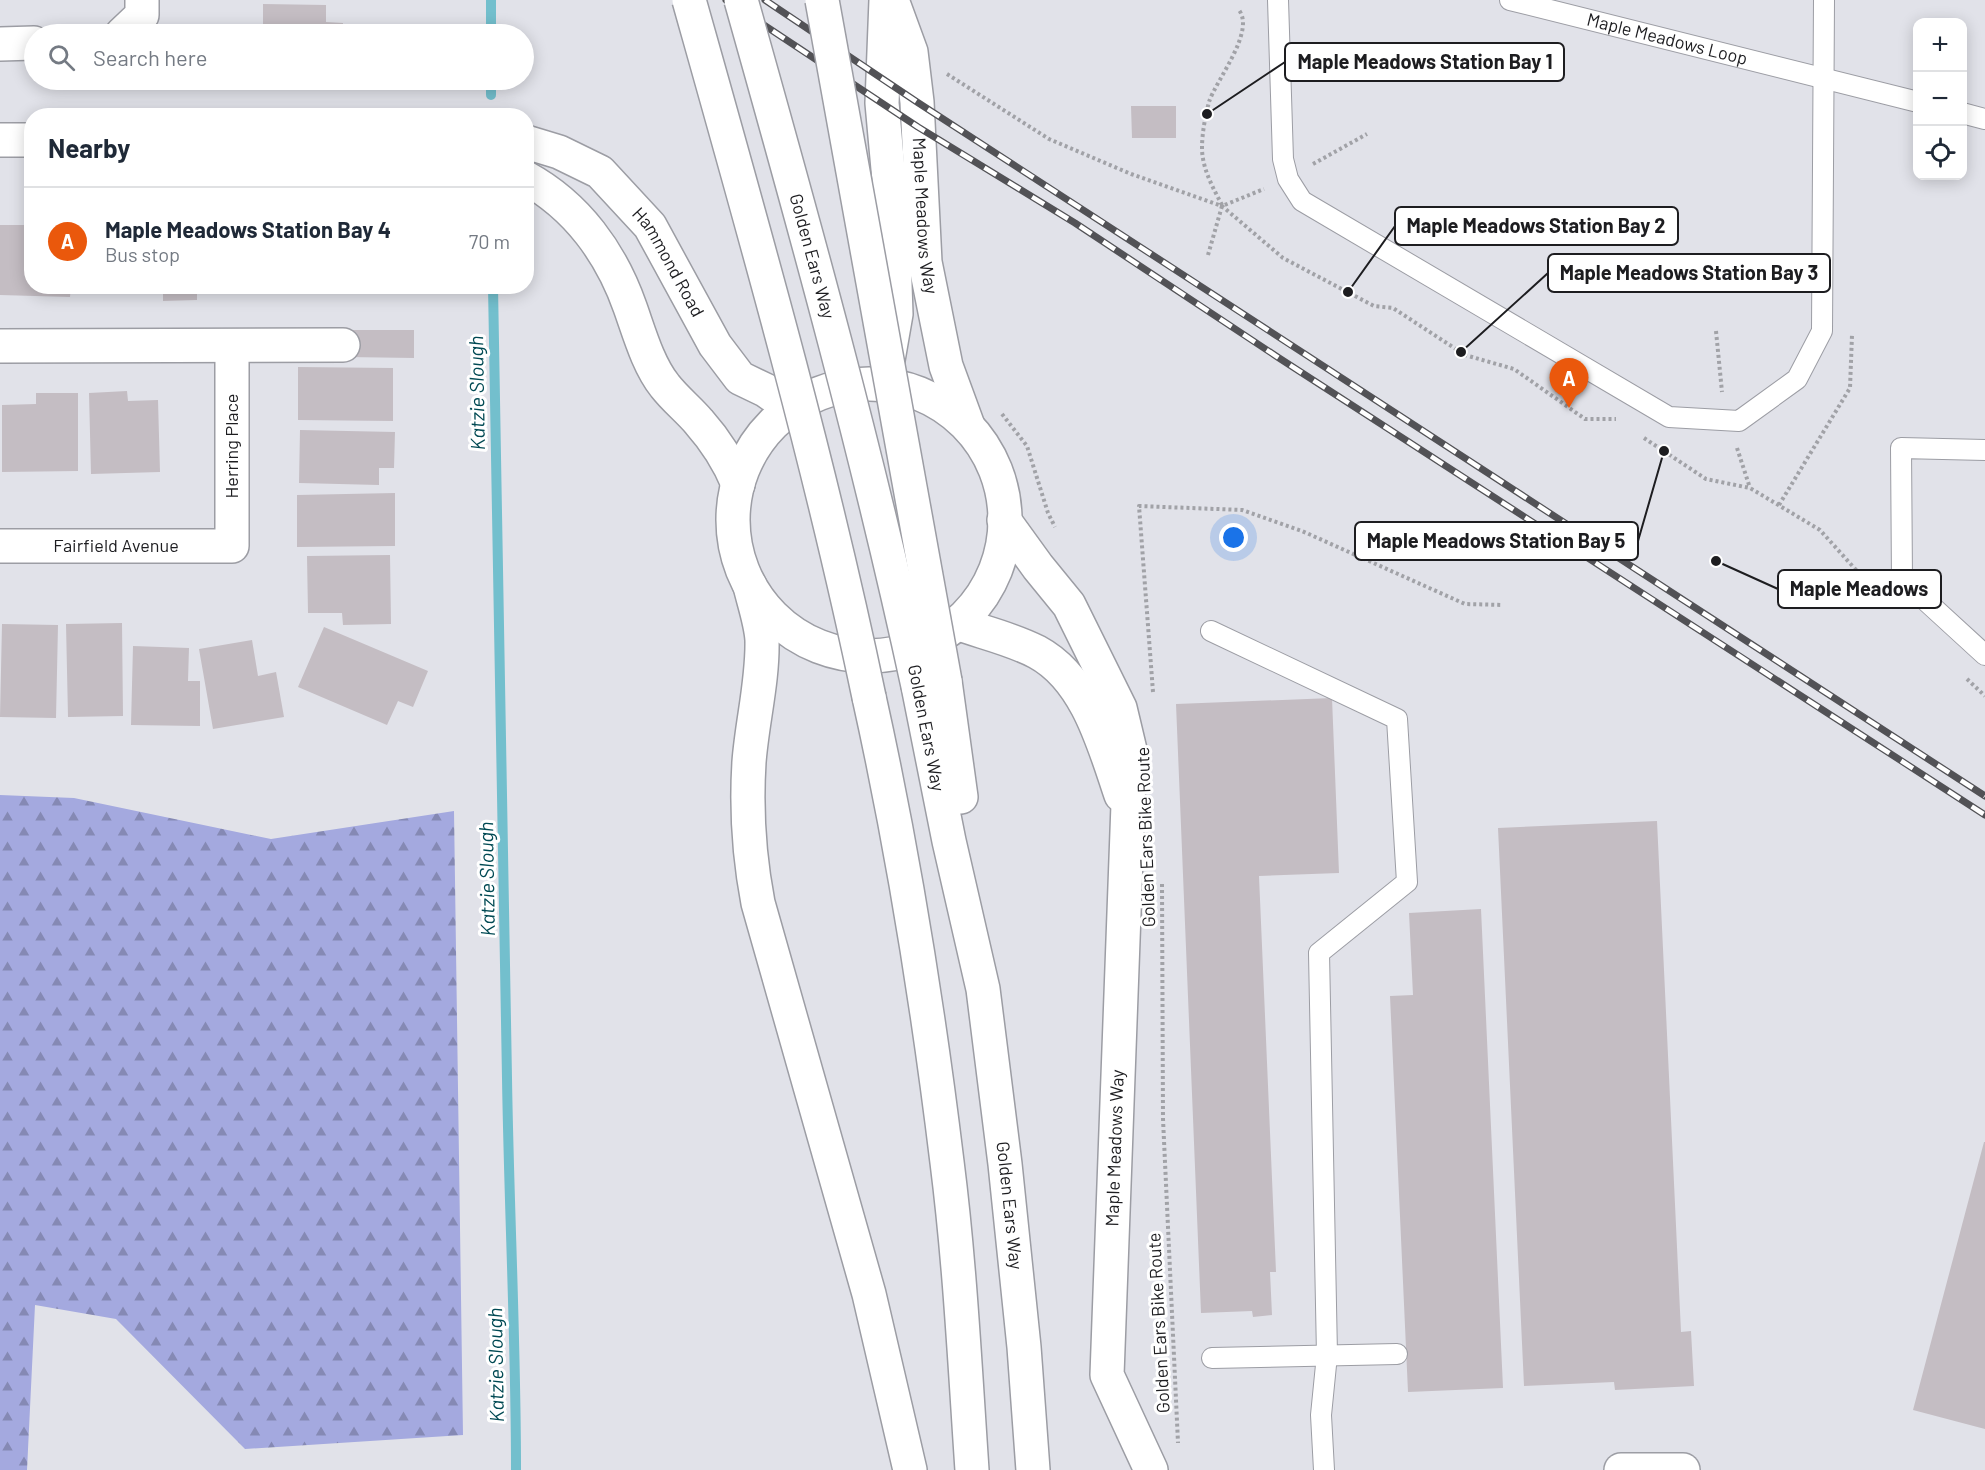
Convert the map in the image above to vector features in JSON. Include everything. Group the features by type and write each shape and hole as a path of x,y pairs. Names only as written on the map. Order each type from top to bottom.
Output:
{"main road":[{"path":"133,24 142,15 142,0"},
{"path":"689,0 822,489 885,770 911,908 947,1163 961,1301 972,1470"},
{"name":"Golden Ears Way","path":"741,0 798,202 902,609 932,683 967,837 1008,1187 1034,1470"},
{"path":"822,0 932,683"},
{"name":"Maple Meadows Way","path":"879,384 890,355 896,314 893,224 882,103 886,0"},
{"name":"Maple Meadows Way","path":"891,0 911,52 917,102 926,262 946,366 970,430"},
{"path":"0,44 24,44"},
{"path":"0,140 24,140"},
{"name":"Hammond Road","path":"534,144 559,152 600,172 650,226 715,345 740,378 765,390 788,406"},
{"path":"534,183 567,206 594,236 629,304 644,347 664,385 700,423 731,468 738,484"},
{"path":"0,346 344,345"},
{"name":"Herring Place","path":"232,346 232,546"},
{"path":"750,586 784,630 827,650 874,656 919,648 959,624 990,585 1005,537 1002,486 980,440 944,406 894,383 841,387 788,406 762,437 738,484 734,536 750,586 762,638 760,676 749,764 750,861 761,914 869,1294 910,1470"},
{"name":"Maple Meadows Way","path":"1004,520 1032,560 1069,604 1120,708 1130,750 1107,1375 1151,1470"},
{"name":"Fairfield Avenue","path":"0,546 232,546"},
{"name":"Maple Meadows Way","path":"959,624 1012,641 1039,653 1066,676 1097,724 1128,817"},
{"path":"1621,1470 1683,1470"}],"lane":[{"path":"1278,0 1283,159 1288,179 1302,201 1669,417 1739,421 1797,379 1822,332 1824,0"},
{"name":"Maple Meadows Loop","path":"1510,0 1913,101"},
{"path":"1967,114 1985,119"},
{"path":"1985,450 1901,448 1902,579 1985,655"},
{"path":"1211,631 1397,719 1407,882 1319,953 1328,1355 1321,1415 1324,1470"},
{"path":"1212,1358 1397,1354"}],"path":[{"path":"1222,206 1208,177 1202,150 1204,127 1210,102 1234,55 1243,30 1242,13 1238,9"},
{"path":"944,72 1049,139 1131,174 1222,206 1283,258 1374,306 1393,308 1465,355 1514,369 1585,419 1616,419 1626,425"},
{"path":"1001,412 1027,446 1047,513 1056,529"},
{"path":"1635,432 1706,479 1750,488 1820,530 1880,596"},
{"path":"1153,696 1139,506 1242,510 1302,531 1465,604 1503,604"},
{"path":"1960,673 1985,696"},
{"name":"Golden Ears Bike Route","path":"1162,881 1163,1119 1178,1447"}],"green space":[{"path":"0,795 74,798 271,839 454,811 463,1435 245,1449 116,1319 35,1305 27,1470 0,1470"}],"building":[{"path":"263,4 326,5 326,22 343,23 343,24 263,24"},
{"path":"1131,106 1176,106 1176,138 1132,138"},
{"path":"0,225 24,225 24,294 70,294 70,297 0,295"},
{"path":"163,294 197,294 197,300 163,301"},
{"path":"348,330 414,330 414,358 347,357"},
{"path":"298,367 393,368 393,421 298,420"},
{"path":"127,391 128,401 158,400 160,472 91,474 89,393"},
{"path":"36,393 78,393 78,471 2,472 2,405 36,404"},
{"path":"300,430 395,432 394,468 379,468 379,485 299,483"},
{"path":"395,493 395,546 297,547 297,495"},
{"path":"390,555 391,624 343,625 342,613 308,613 307,556"},
{"path":"122,623 123,716 68,717 66,624"},
{"path":"2,624 58,625 56,718 0,717"},
{"path":"324,627 428,671 413,707 398,701 387,725 298,687"},
{"path":"252,640 258,676 276,672 284,717 213,729 199,649"},
{"path":"133,646 189,648 188,681 200,681 200,726 131,725"},
{"path":"1332,698 1339,873 1259,876 1276,1272 1270,1272 1272,1315 1253,1317 1252,1311 1201,1313 1176,704"},
{"path":"1657,821 1681,1332 1691,1331 1694,1386 1615,1390 1614,1382 1524,1386 1498,828"},
{"path":"1481,909 1503,1388 1408,1392 1390,996 1413,995 1409,913"},
{"path":"1985,1142 1985,1429 1913,1410"}],"waterway":[{"name":"Katzie Slough","path":"491,0 491,24"},
{"name":"Katzie Slough","path":"491,90 491,95"},
{"name":"Katzie Slough","path":"493,294 516,1470"}],"railway":[{"path":"726,0 918,127 1075,223 1279,358 1985,815"},
{"path":"765,0 917,102 1985,796"}],"place":[{"name":"Maple Meadows Station Bay 1","path":"1207,114"},
{"name":"Maple Meadows Station Bay 2","path":"1348,292"},
{"name":"Maple Meadows Station Bay 3","path":"1461,352"},
{"name":"Maple Meadows Station Bay 4","path":"1569,408"},
{"name":"Maple Meadows Station Bay 5","path":"1664,451"},
{"name":"Maple Meadows","path":"1716,561"}]}
